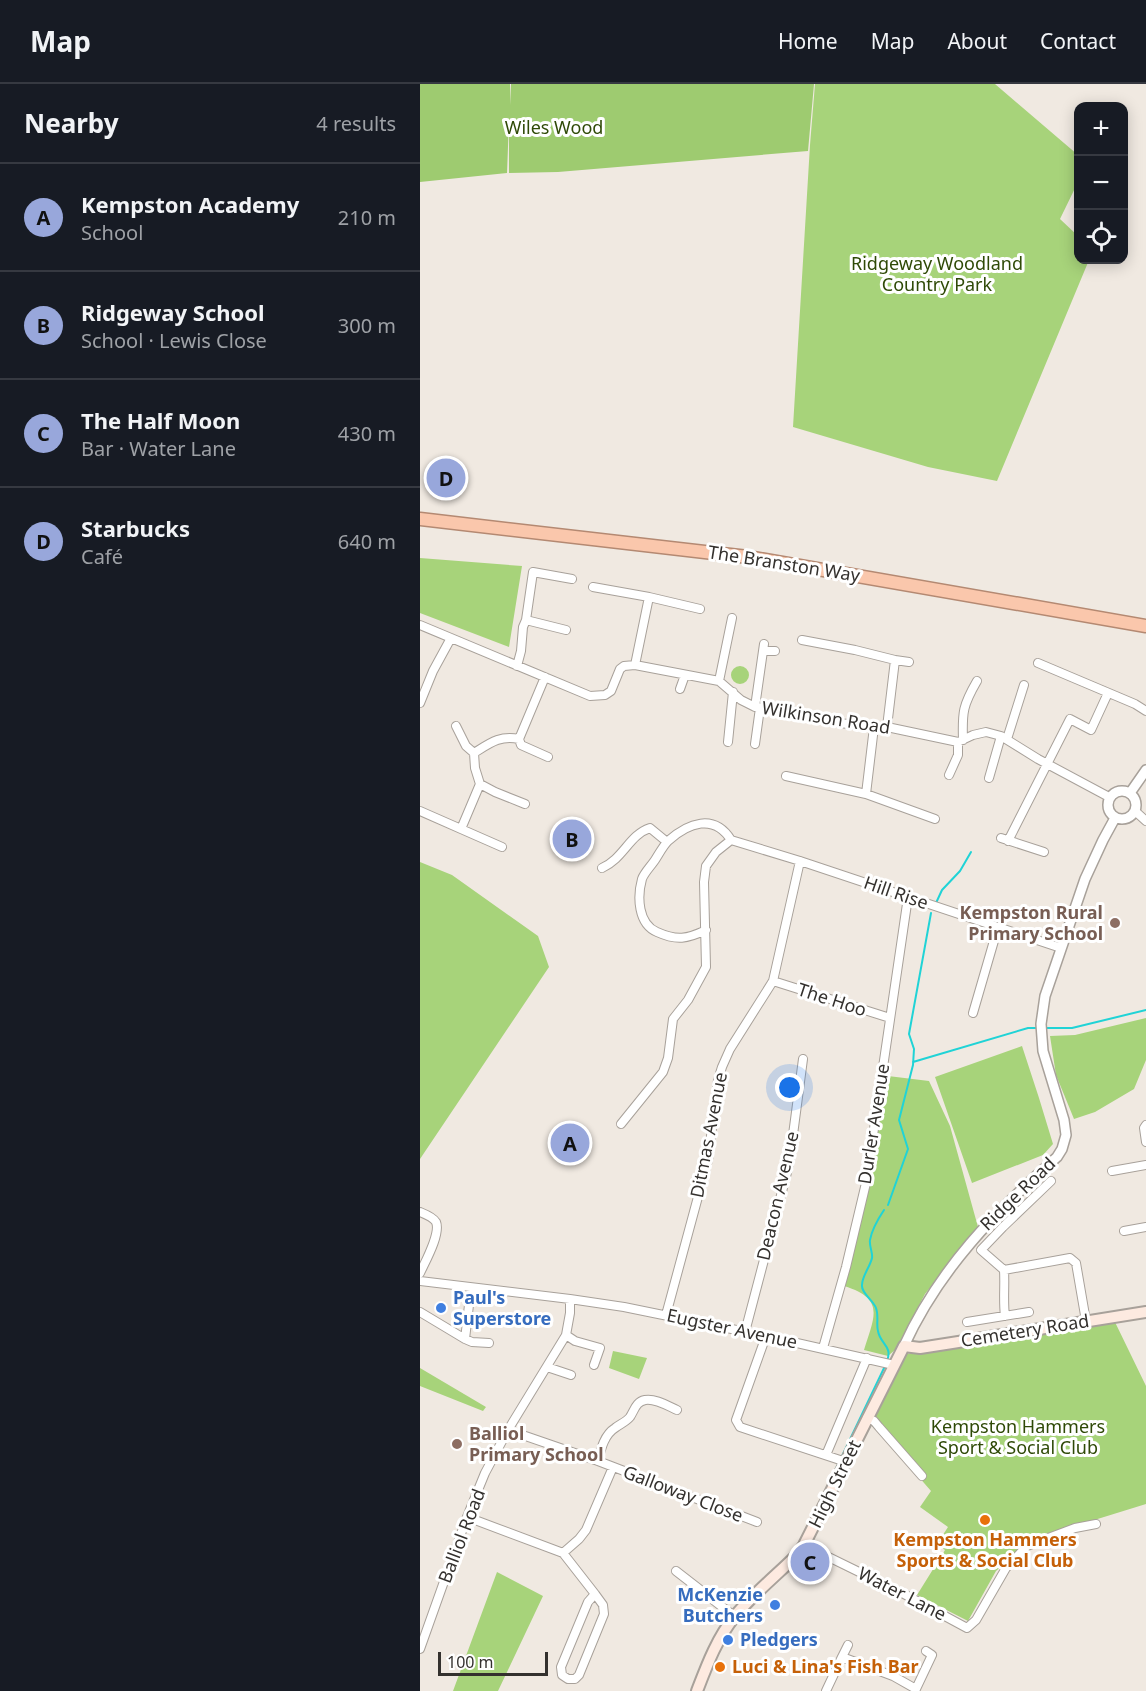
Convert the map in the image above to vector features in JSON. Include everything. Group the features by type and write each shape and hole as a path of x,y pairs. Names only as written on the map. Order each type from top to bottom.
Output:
{"highway":[{"name":"The Branston Way","path":"420,519 748,557 1146,626"}],"main road":[{"name":"Cemetery Road","path":"893,1358 920,1348 1146,1312"},
{"name":"High Street","path":"697,1691 714,1648 734,1616 799,1553 804,1545 842,1461 867,1419 893,1358"}],"street":[{"path":"517,666 533,572 572,579"},
{"path":"592,587 700,609"},
{"path":"420,625 590,696 601,696 611,691 624,666 635,665 649,597"},
{"path":"719,681 732,618"},
{"path":"526,620 566,630"},
{"path":"420,704 433,672 451,638"},
{"path":"802,640 909,662"},
{"path":"755,744 764,647 775,651"},
{"path":"887,727 895,660"},
{"path":"1038,663 1135,704 1146,711"},
{"name":"Wilkinson Road","path":"635,665 719,681 741,700 758,707 794,711 837,723 887,727 961,741 986,732 1004,737"},
{"path":"680,689 685,675"},
{"path":"545,677 519,739 521,745 548,757"},
{"path":"949,775 958,755 961,741 962,714 967,698 977,681"},
{"path":"989,778 1024,685"},
{"path":"728,742 733,692"},
{"path":"1044,852 1005,840 1070,719 1092,730 1108,693"},
{"path":"456,726 466,746 474,753 475,768 480,784 461,828"},
{"path":"866,794 874,727"},
{"path":"474,753 494,741 509,737 519,739"},
{"path":"1004,737 1038,759 1109,797"},
{"path":"1130,793 1146,770"},
{"path":"786,776 866,794 935,819"},
{"path":"480,784 525,804"},
{"path":"1123,790 1130,793 1134,796 1136,803 1135,812 1123,820 1115,818 1107,807 1109,797 1123,790"},
{"path":"420,811 502,848"},
{"path":"1135,812 1146,822"},
{"name":"Ridge Road","path":"893,1358 928,1299 970,1242 1012,1198 1057,1157 1062,1149 1066,1135 1064,1120 1043,1051 1042,1027 1045,996 1085,879 1115,818"},
{"name":"Hill Rise","path":"667,842 689,826 700,823 712,824 725,832 731,840 1061,948"},
{"path":"602,868 613,863 637,835 650,828 667,842 642,878 640,903 642,917 652,930 679,939 706,930"},
{"path":"621,1124 663,1072 668,1058 673,1019 688,1000 706,967 704,882 706,866 716,852 731,840"},
{"name":"Ditmas Avenue","path":"666,1315 708,1160 718,1080 730,1049 773,981 800,861"},
{"name":"Durler Avenue","path":"823,1348 846,1267 866,1183 908,897"},
{"path":"973,1014 998,927"},
{"name":"The Hoo","path":"773,981 890,1018"},
{"name":"Deacon Avenue","path":"745,1332 789,1165 803,1059"},
{"path":"1146,1125 1144,1128 1146,1142"},
{"path":"1112,1171 1146,1165"},
{"path":"1005,1316 1004,1270 981,1250 1051,1181"},
{"path":"420,1212 432,1218 437,1230 420,1273"},
{"path":"1124,1231 1146,1227"},
{"path":"1004,1270 1070,1258 1076,1263 1086,1322"},
{"name":"Eugster Avenue","path":"420,1281 570,1299 666,1315 867,1358 893,1358"},
{"path":"465,1339 471,1288"},
{"name":"Balliol Road","path":"420,1649 467,1517 486,1473 508,1430 566,1335 570,1299"},
{"path":"420,1312 465,1339 472,1342 489,1343"},
{"path":"967,1322 1029,1312"},
{"path":"566,1335 575,1341 600,1347 594,1365"},
{"path":"766,1336 736,1420 740,1427 842,1461"},
{"path":"826,1455 867,1358"},
{"path":"547,1366 571,1376"},
{"path":"598,1461 606,1438 611,1431 625,1422 636,1405 643,1400 649,1399 676,1410"},
{"path":"867,1419 874,1421 922,1476"},
{"name":"Galloway Close","path":"508,1430 598,1461 757,1522"},
{"path":"563,1552 586,1530 613,1467"},
{"path":"467,1517 563,1552 595,1594 603,1605 604,1614 579,1674 574,1679 568,1679 562,1675 561,1667 588,1602 595,1594"},
{"name":"Water Lane","path":"804,1545 967,1628 976,1620 1006,1568 1027,1546 1075,1528 1096,1524"},
{"path":"676,1572 688,1576 734,1616"},
{"path":"826,1691 848,1645"},
{"path":"842,1658 893,1676 915,1690 932,1655 926,1651"}],"green space":[{"name":"Wiles Wood","path":"420,84 510,84 510,105 511,84 814,84 808,151 558,172 509,173 509,120 507,173 420,182"},
{"name":"Ridgeway Woodland Country Park","path":"815,84 995,84 1074,152 1074,190 1060,219 1074,232 1074,264 1087,264 997,481 928,467 793,427"},
{"path":"420,558 522,566 509,647 420,613"},
{"path":"740,666 746,669 749,675 746,681 740,684 734,681 731,675 734,669"},
{"path":"420,862 452,875 538,936 549,967 420,1159"},
{"path":"1146,1018 1146,1060 1134,1089 1095,1112 1074,1119 1056,1075 1050,1036 1075,1035"},
{"path":"1022,1046 1053,1144 1043,1155 972,1183 935,1077"},
{"path":"888,1076 929,1081 950,1126 978,1227 925,1294 896,1349 888,1356 864,1350 874,1310 866,1297 844,1286"},
{"name":"Kempston Hammers Sport & Social Club","path":"1113,1318 1146,1386 1146,1504 1025,1544 996,1571 968,1621 917,1595 945,1550 937,1544 948,1527 920,1507 931,1491 878,1430 869,1424 895,1369 906,1354"},
{"path":"613,1351 647,1358 639,1379 609,1368"},
{"path":"420,1368 486,1407 483,1411 420,1386"},
{"path":"497,1572 543,1596 498,1691 453,1691"}],"waterway":[{"path":"936,903 942,890 960,871 971,852"},
{"path":"888,1205 908,1149 899,1120 913,1065 914,1049 909,1034 931,913"},
{"path":"1043,1028 1072,1028 1146,1010"},
{"path":"913,1062 1028,1028 1037,1028"},
{"path":"884,1210 871,1236 872,1258 863,1278 862,1288 876,1308 877,1328 887,1348 887,1361"},
{"path":"823,1496 885,1366"},
{"path":"811,1556 829,1565"}],"place":[{"name":"Starbucks","path":"446,478"},
{"name":"Ridgeway School","path":"572,839"},
{"name":"Kempston Rural Primary School","path":"1115,923"},
{"name":"Kempston Academy","path":"570,1143"},
{"name":"Paul's Superstore","path":"441,1308"},
{"name":"Balliol Primary School","path":"457,1444"},
{"name":"Kempston Hammers Sports & Social Club","path":"985,1520"},
{"name":"The Half Moon","path":"810,1562"},
{"name":"McKenzie Butchers","path":"775,1605"},
{"name":"Pledgers","path":"728,1640"},
{"name":"Luci & Lina's Fish Bar","path":"720,1667"}]}
